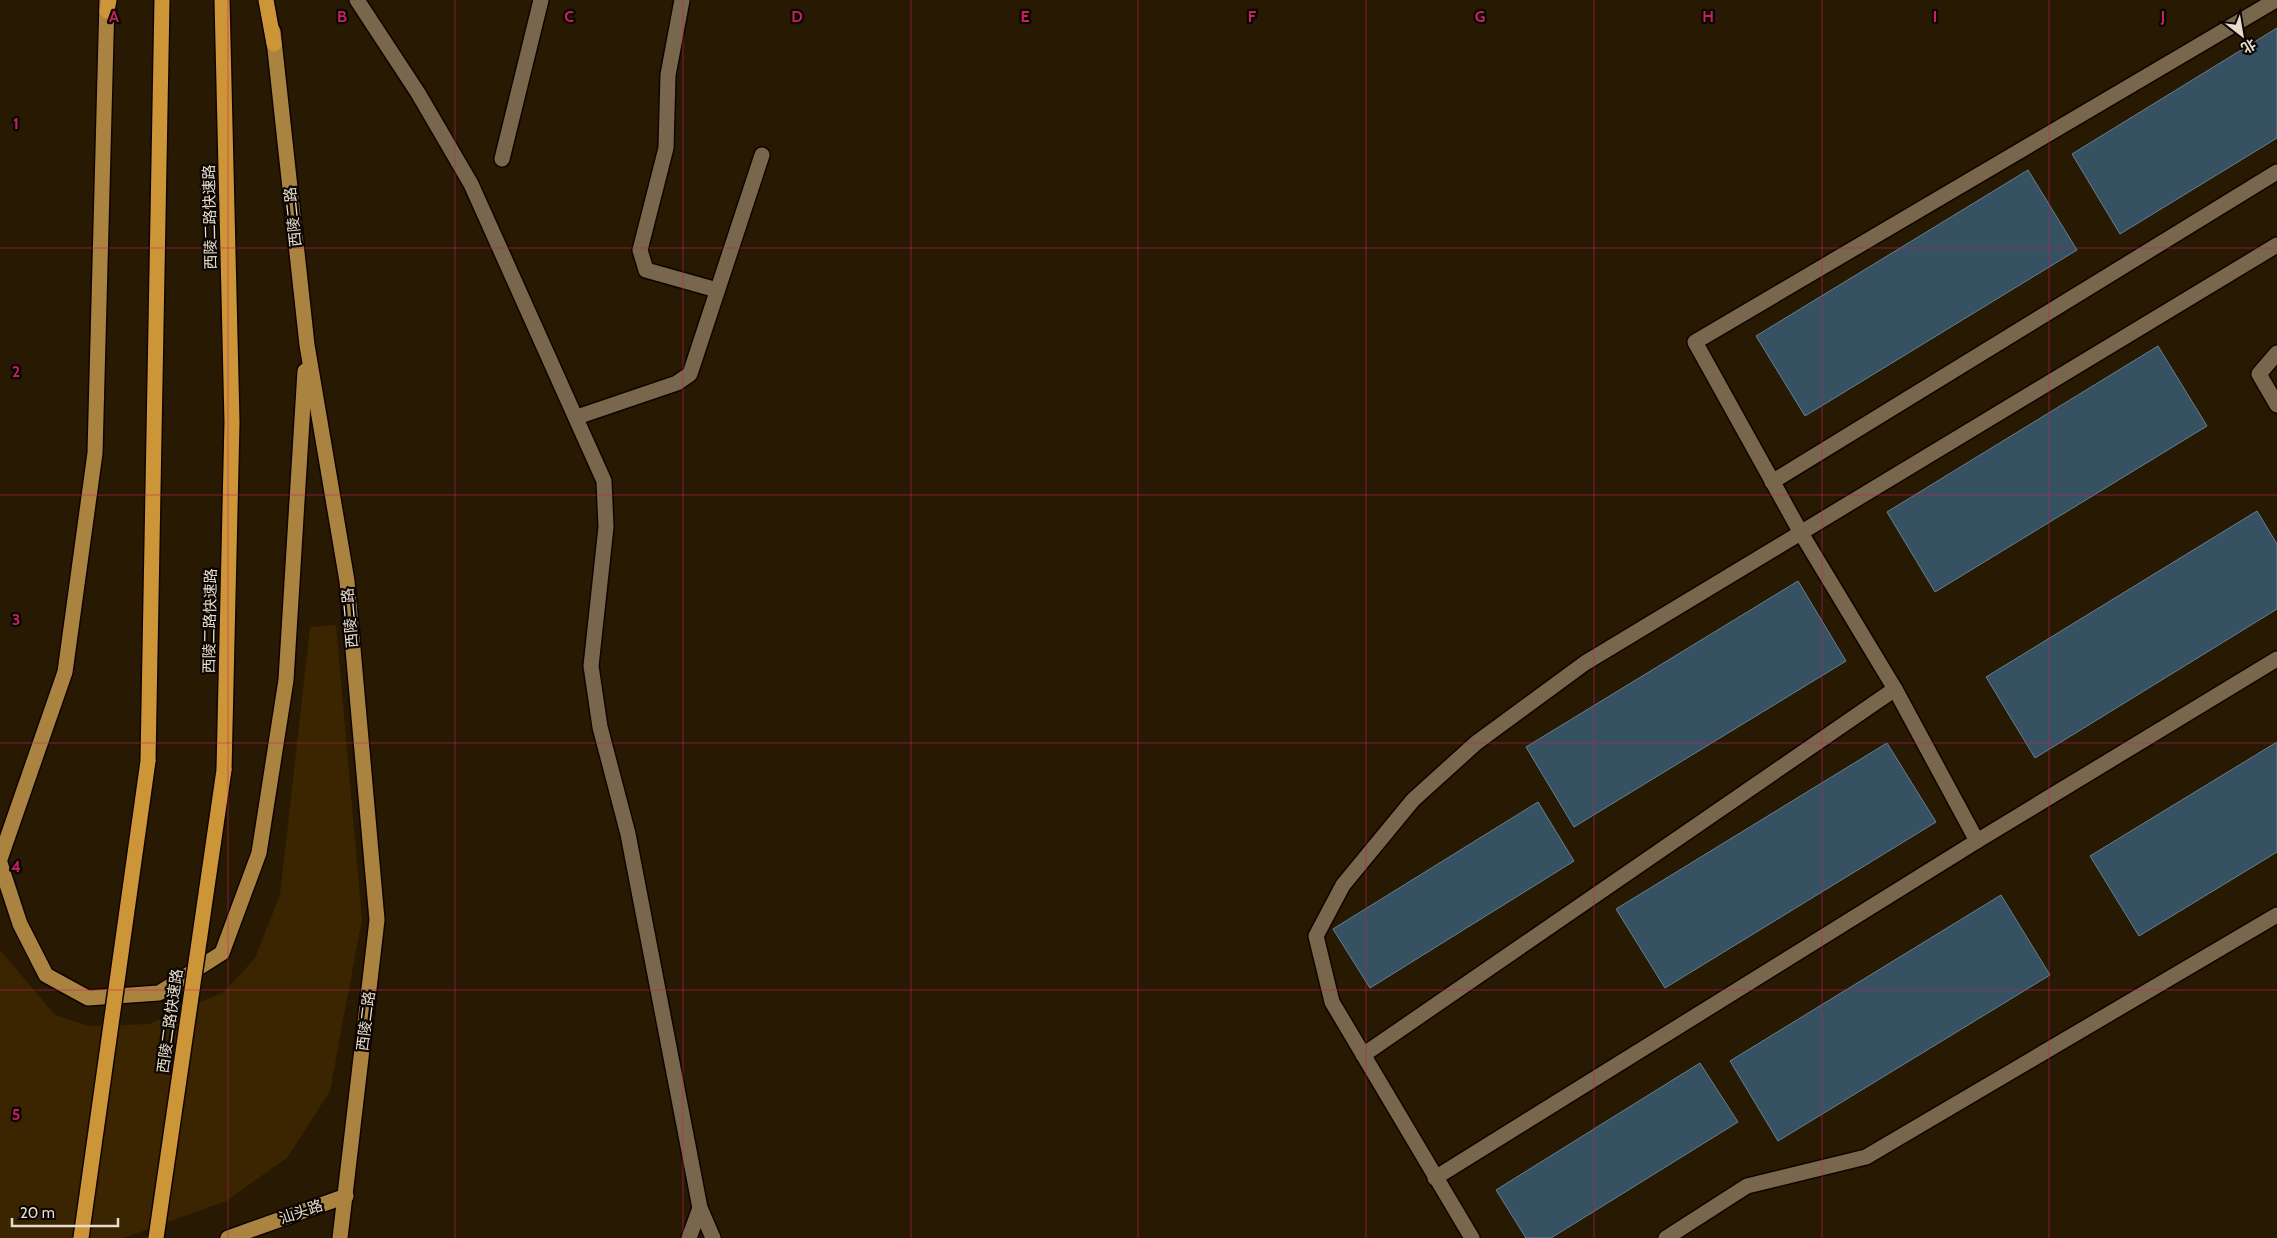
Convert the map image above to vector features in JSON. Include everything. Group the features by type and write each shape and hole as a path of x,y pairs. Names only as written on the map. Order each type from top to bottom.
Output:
{"highway":[{"path":"81,1238 148,761 162,0"},
{"name":"西陵二路快速路","path":"156,1238 224,770 232,422 222,0"},
{"path":"266,0 274,44"}],"main road":[{"name":"西陵二路","path":"272,0 274,44 307,344 347,582 377,920 340,1238"},
{"path":"0,859 65,672 95,453 108,4"},
{"path":"0,863 20,924 46,975 88,998 159,993 222,953 259,853 286,680 307,344"},
{"name":"汕头路","path":"228,1238 346,1196"}],"street":[{"path":"356,0 418,94 471,184 577,417 604,481 606,527 591,666 600,726 628,834 700,1208 713,1238"},
{"path":"502,159 541,0"},
{"path":"682,0 668,75 666,148 640,250 646,270 717,290"},
{"path":"1977,842 1895,689 1801,534 1695,342 2276,0"},
{"path":"577,417 677,383 690,374 762,155"},
{"path":"1772,482 2277,172"},
{"path":"1472,1238 1332,1002 1316,936 1343,885 1413,800 1476,743 1585,663 2277,245"},
{"path":"2277,353 2259,374 2277,405"},
{"path":"1435,1178 1977,842 2277,659"},
{"path":"1363,1055 1895,689"},
{"path":"1666,1238 1747,1186 1866,1157 2277,915"},
{"path":"689,1238 700,1208"}],"shaded area":[{"path":"336,625 362,919 330,1091 287,1158 226,1201 124,1238 0,1238 0,950 55,1015 89,1026 149,1024 224,992 255,958 280,895 310,627"}],"building":[{"path":"2277,28 2277,138 2120,234 2072,154"},
{"path":"2028,170 2077,250 1805,416 1756,336"},
{"path":"2158,346 2207,426 1935,592 1887,512"},
{"path":"2257,511 2277,544 2277,609 2035,758 1986,677"},
{"path":"1798,581 1846,661 1574,827 1526,747"},
{"path":"2277,742 2277,852 2139,936 2090,856"},
{"path":"1887,743 1936,822 1665,988 1616,909"},
{"path":"1538,802 1574,861 1370,988 1333,929"},
{"path":"2001,895 2050,975 1778,1141 1730,1061"},
{"path":"1700,1063 1738,1122 1551,1238 1526,1238 1496,1190"}]}
